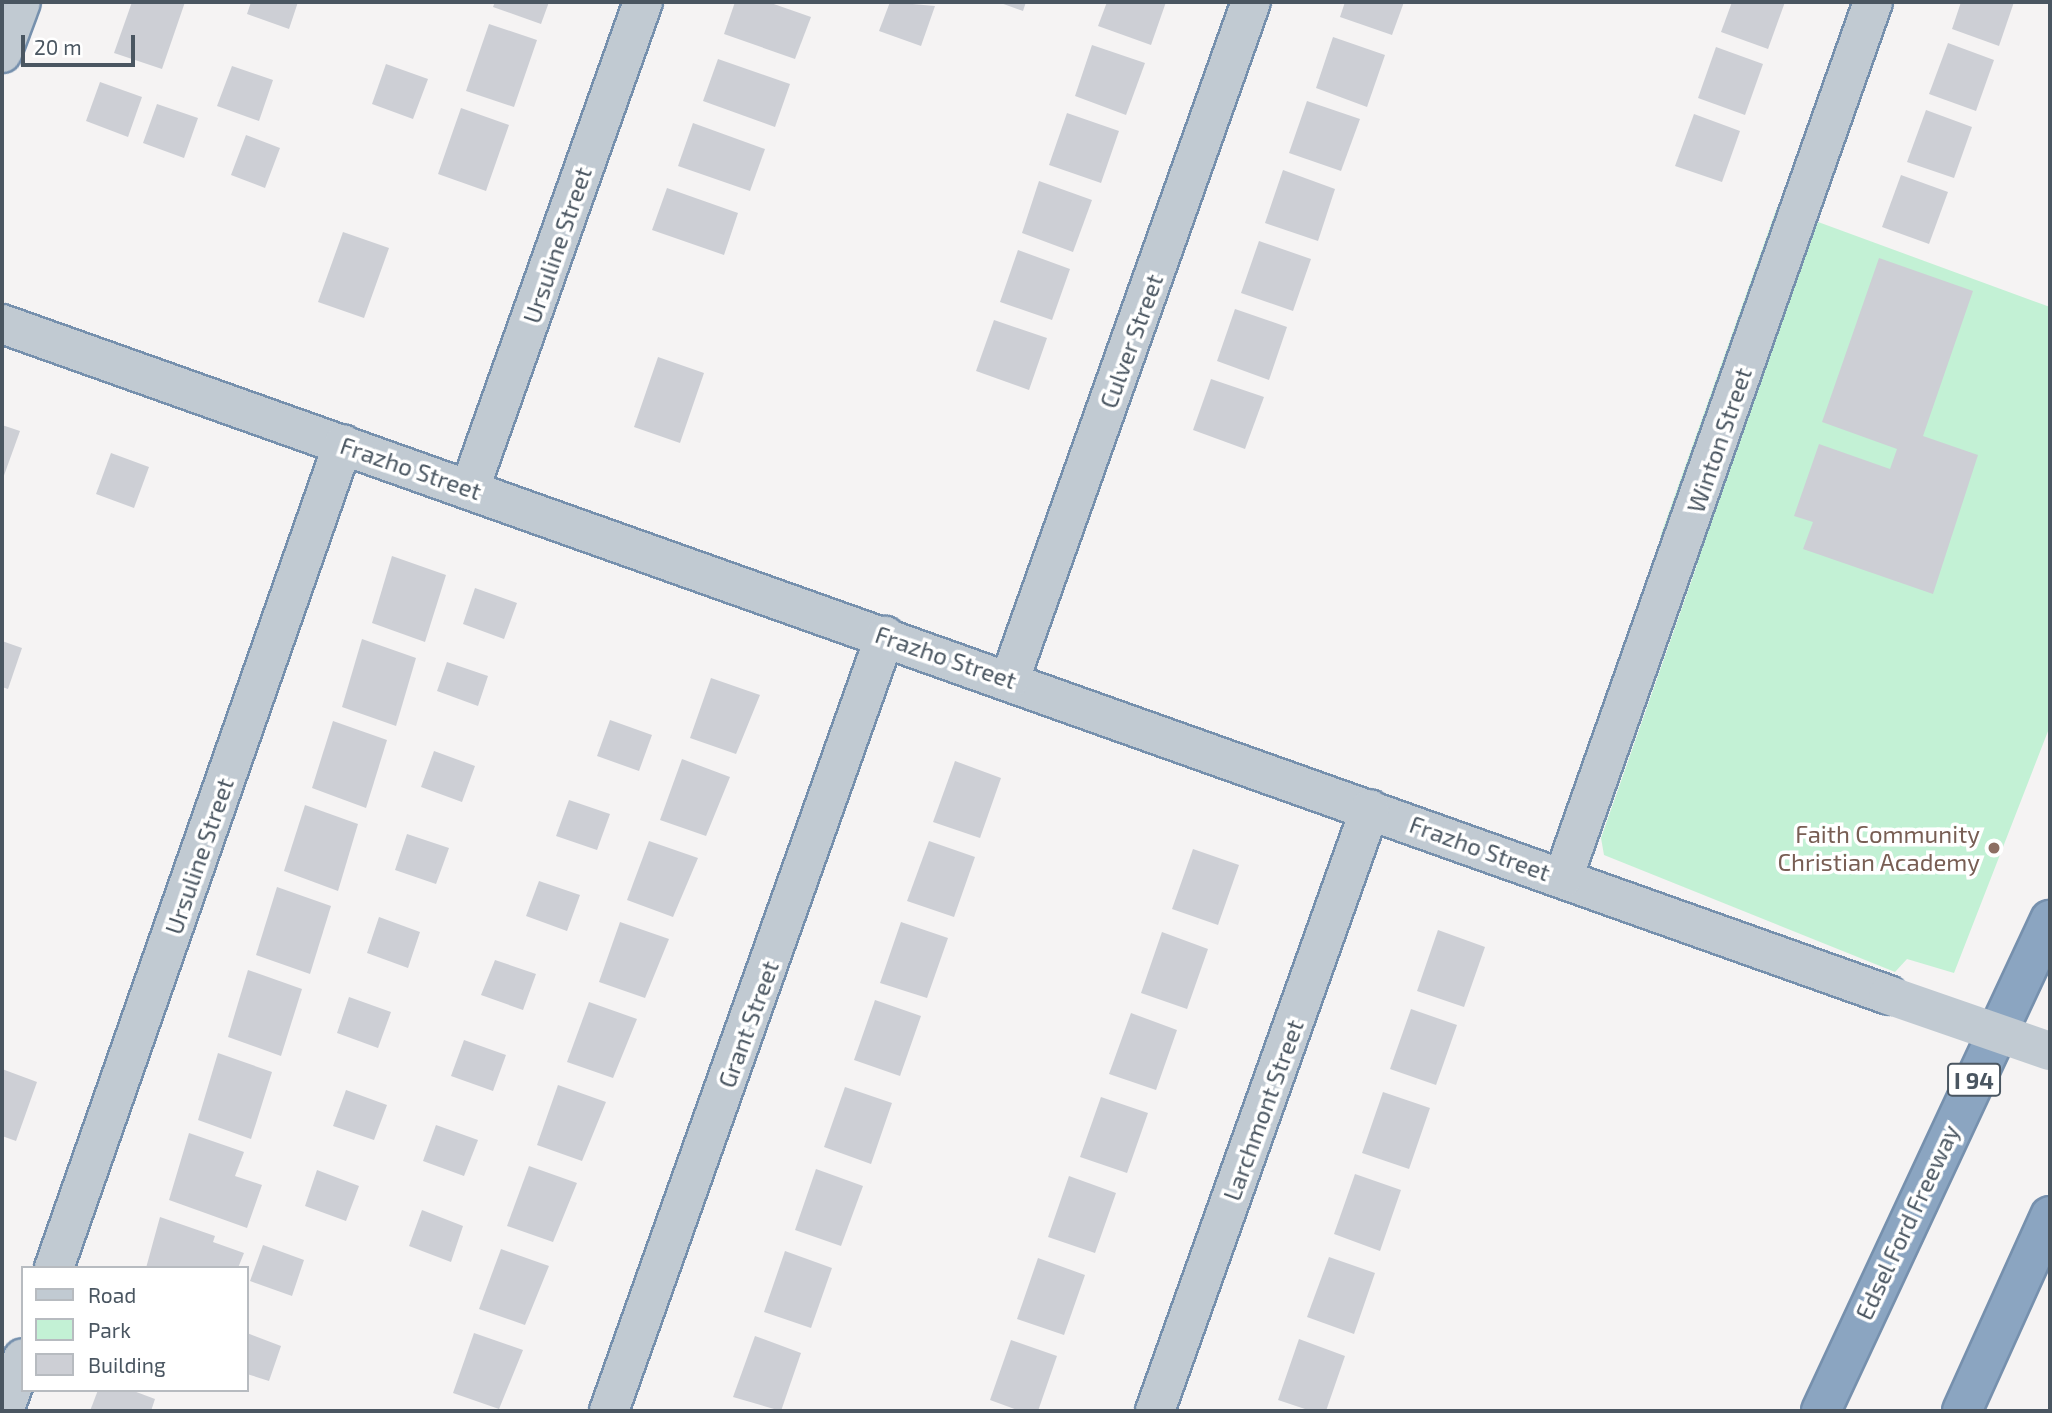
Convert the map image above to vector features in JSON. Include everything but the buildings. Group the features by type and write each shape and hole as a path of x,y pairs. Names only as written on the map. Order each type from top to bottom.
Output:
{"highway":[{"name":"Edsel Ford Freeway","path":"1821,1411 2050,920"},
{"path":"1962,1411 2050,1216"},
{"path":"1810,1411 1849,1346"}],"street":[{"path":"2,53 20,2"},
{"name":"Ursuline Street","path":"470,488 643,2"},
{"name":"Culver Street","path":"1010,680 1251,2"},
{"name":"Winton Street","path":"1563,877 1873,2"},
{"name":"Frazho Street","path":"2,324 2050,1051"},
{"name":"Ursuline Street","path":"55,1266 343,444"},
{"name":"Grant Street","path":"609,1411 885,636"},
{"name":"Larchmont Street","path":"1155,1411 1370,809"},
{"path":"4,1411 21,1364"}],"green space":[{"path":"1777,207 2050,307 2050,726 1954,973 1907,959 1895,972 1604,855 1601,838 1697,565 1660,537"}],"place":[{"name":"Faith Community Christian Academy","path":"1994,848"}]}
